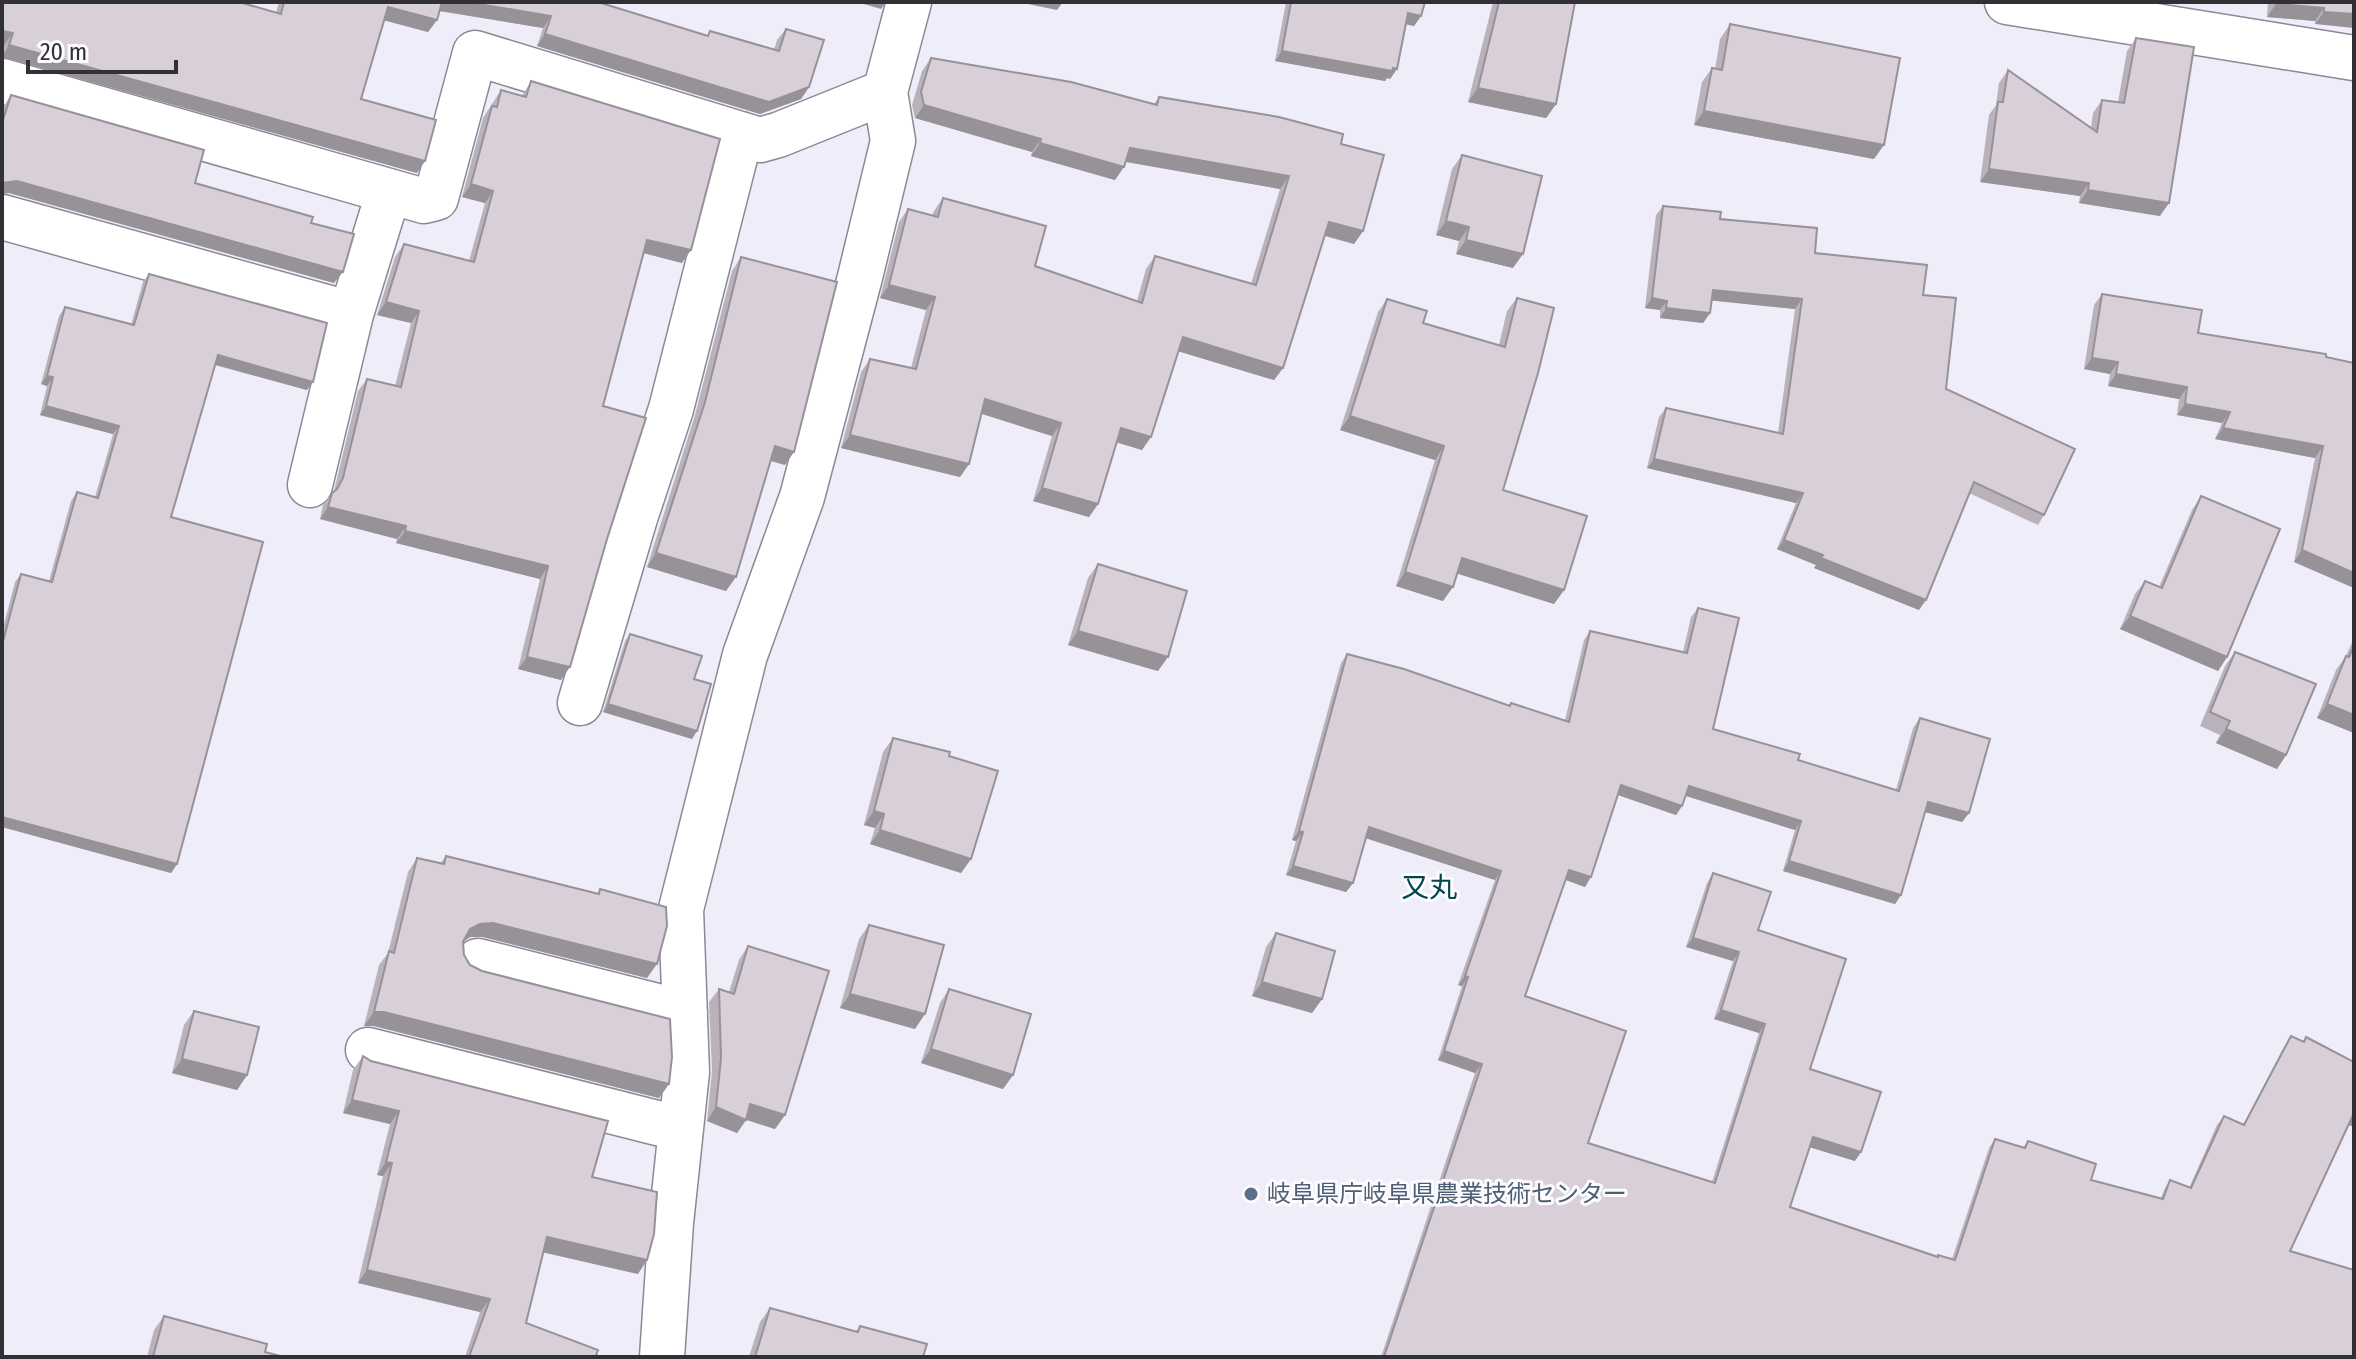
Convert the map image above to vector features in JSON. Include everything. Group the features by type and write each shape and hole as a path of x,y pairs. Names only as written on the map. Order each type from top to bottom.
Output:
{"street":[{"path":"662,1357 687,1072 681,909 745,655 802,497 860,277 893,141 885,92 909,2"},
{"path":"2007,2 2354,58"},
{"path":"2,81 424,201 436,198 475,53 760,140 885,92"},
{"path":"580,703 671,409 741,134"},
{"path":"310,485 351,314 389,191"},
{"path":"2,217 351,314"},
{"path":"478,961 685,1013"},
{"path":"368,1050 681,1129"}],"building":[{"path":"2,2 239,2 281,14 284,2 442,2 437,20 388,7 361,99 436,120 425,161 9,45 13,33 2,31"},
{"path":"467,2 598,2 708,36 710,31 779,51 786,29 824,40 809,87 769,102 545,34 551,16"},
{"path":"1291,2 1425,2 1421,16 1408,13 1397,69 1393,68 1392,71 1282,51"},
{"path":"1499,2 1575,2 1556,104 1478,88"},
{"path":"2276,2 2354,2 2354,14 2324,12 2324,8"},
{"path":"1730,24 1900,58 1884,145 1704,111 1712,68 1722,70"},
{"path":"2136,38 2194,47 2169,203 2088,190 2089,183 1989,169 1998,102 2003,102 2008,70 2097,132 2102,100 2124,103"},
{"path":"931,58 1071,82 1157,105 1159,97 1279,117 1343,134 1341,144 1384,155 1363,231 1329,222 1283,368 1183,337 1151,437 1121,428 1098,504 1042,488 1061,423 985,399 969,464 850,435 870,359 916,369 935,297 889,285 908,209 938,217 943,198 1046,226 1035,266 1142,303 1155,256 1256,285 1289,176 1130,148 1124,167 924,105 921,92"},
{"path":"531,81 720,139 691,250 647,240 603,406 646,418 570,667 527,657 548,566 405,531 406,526 328,507 332,493 343,478 367,379 401,387 419,311 386,302 404,244 474,262 493,191 471,184 492,106 497,107 501,90 526,97"},
{"path":"11,95 204,150 195,183 313,217 311,223 354,234 343,272 17,181 2,183 2,123"},
{"path":"1462,155 1542,176 1523,254 1466,240 1469,227 1446,221"},
{"path":"1663,206 1721,212 1720,219 1817,228 1815,253 1927,265 1923,295 1956,298 1946,389 2075,449 2044,515 1974,482 1926,600 1784,540 1803,493 1654,459 1666,408 1783,434 1802,299 1713,290 1710,313 1666,308 1667,301 1652,298"},
{"path":"741,257 837,282 794,452 775,446 736,577 656,553 705,402"},
{"path":"149,274 327,323 313,382 218,355 171,517 263,542 177,864 2,817 2,645 21,574 52,582 77,492 98,498 119,426 46,406 53,377 47,376 65,307 134,325"},
{"path":"2102,294 2202,310 2198,333 2326,354 2326,357 2354,363 2354,573 2302,550 2323,446 2223,428 2230,412 2185,404 2187,387 2116,374 2118,362 2092,358"},
{"path":"1517,298 1554,308 1503,490 1587,516 1564,590 1462,558 1453,587 1405,572 1444,446 1350,416 1387,299 1427,311 1423,323 1505,347"},
{"path":"2201,496 2280,529 2227,657 2130,616 2145,581 2162,588"},
{"path":"1098,564 1187,591 1168,657 1078,631"},
{"path":"1698,608 1739,618 1713,729 1800,754 1798,760 1899,791 1920,718 1990,739 1969,813 1928,802 1901,895 1789,861 1801,821 1689,786 1682,806 1621,785 1591,877 1569,870 1525,996 1626,1031 1588,1143 1715,1183 1765,1024 1721,1010 1739,952 1693,938 1713,873 1771,892 1758,930 1846,959 1810,1069 1881,1092 1861,1152 1813,1137 1790,1207 1938,1257 1955,1260 1995,1139 2025,1148 2028,1141 2096,1164 2091,1180 2163,1199 2170,1180 2191,1188 2224,1116 2244,1125 2291,1036 2304,1042 2306,1037 2354,1062 2354,1116 2290,1251 2354,1270 2354,1357 1384,1357 1482,1064 1444,1051 1468,977 1465,976 1501,871 1369,827 1353,883 1293,866 1303,832 1299,831 1347,654 1569,722 1590,631 1687,653"},
{"path":"630,634 702,656 694,679 711,684 697,731 608,704"},
{"path":"2354,646 2354,715 2327,704 2346,656 2349,657"},
{"path":"2235,652 2316,684 2286,755 2226,729 2230,721 2210,712"},
{"path":"893,738 950,752 949,756 998,771 971,859 880,830 884,814 874,811"},
{"path":"446,856 599,894 600,889 666,907 667,926 657,964 493,923 470,929 463,942 464,955 470,965 482,971 670,1019 672,1057 669,1084 374,1012 389,951 394,953 417,858 444,864"},
{"path":"869,925 944,945 925,1014 850,994"},
{"path":"1276,933 1335,951 1322,999 1262,982"},
{"path":"748,946 829,971 785,1115 750,1104 746,1120 716,1107 721,1058 719,989 734,994"},
{"path":"949,989 1031,1014 1013,1075 931,1049"},
{"path":"194,1011 259,1027 247,1075 182,1059"},
{"path":"363,1056 371,1061 608,1121 592,1177 657,1192 654,1234 647,1260 547,1237 526,1323 598,1350 596,1355 600,1357 469,1357 490,1299 367,1270 392,1163 386,1162 399,1111 352,1100"},
{"path":"770,1308 858,1332 860,1326 927,1344 923,1357 755,1357"},
{"path":"164,1316 267,1344 265,1352 284,1357 153,1357"}],"place":[{"name":"岐阜県庁岐阜県農業技術センター","path":"1251,1194"}],"district":[{"name":"又丸","path":"1429,887"}]}
